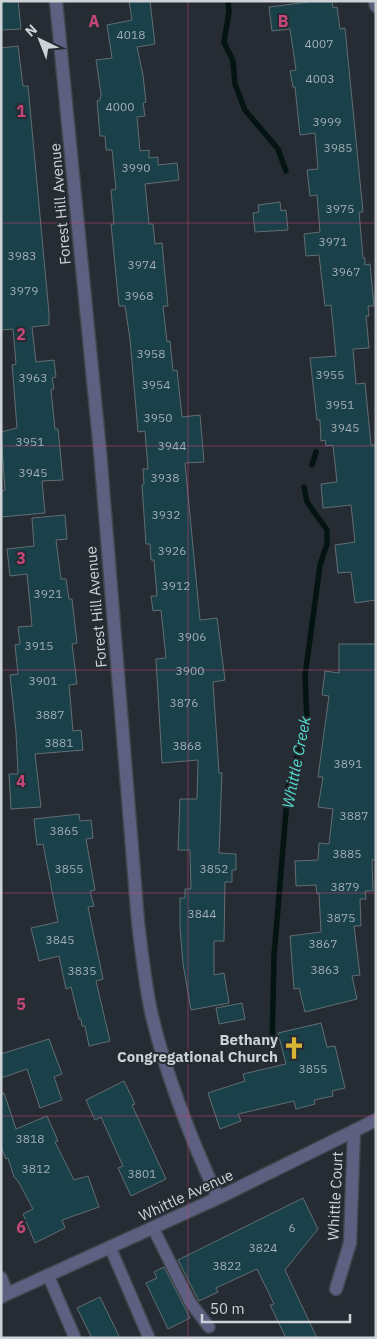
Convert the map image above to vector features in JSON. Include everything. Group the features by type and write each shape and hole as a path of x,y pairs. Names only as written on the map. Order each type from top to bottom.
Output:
{"street":[{"name":"Forest Hill Avenue","path":"56,1 99,441 138,922 144,972 152,1016 166,1065 196,1151 218,1198"},
{"path":"375,1 376,6"},
{"name":"Whittle Avenue","path":"4,1296 218,1198 376,1120"},
{"name":"Whittle Court","path":"336,1289 350,1243 354,1132"},
{"path":"1,1278 4,1296"}],"lane":[{"path":"154,1228 190,1302 209,1327"},
{"path":"110,1247 150,1338"},
{"path":"48,1275 75,1338"}],"building":[{"path":"1,1 18,1 21,29 1,30"},
{"path":"129,1 150,1 155,44 137,47 146,102 143,103 145,116 137,117 140,151 149,150 149,158 158,157 158,165 177,163 179,180 145,184 149,224 153,224 155,244 162,243 168,306 163,306 167,342 170,341 173,371 177,370 182,417 200,415 204,462 185,463 200,620 217,618 225,680 213,682 219,773 222,773 219,853 236,854 236,870 232,870 232,882 225,882 224,941 214,941 214,975 224,973 229,1003 191,1010 183,964 180,928 180,898 185,898 185,889 191,889 190,850 178,850 180,799 197,799 198,760 162,763 156,659 166,658 161,610 153,611 151,596 157,596 154,560 151,560 150,544 146,544 142,485 144,484 143,469 148,469 145,431 138,432 130,339 125,306 119,306 111,224 114,224 111,190 116,189 112,150 106,150 105,136 100,136 97,101 100,100 101,94 96,60 112,58 107,25 132,20"},
{"path":"316,1 332,1 333,8 337,7 340,29 345,28 363,212 359,212 363,258 365,258 365,265 370,264 374,306 368,306 369,316 366,316 369,348 353,349 356,384 365,383 371,445 376,445 376,600 355,603 351,572 338,573 335,545 355,542 351,505 323,508 321,484 337,482 333,445 326,446 325,440 321,441 320,420 317,420 310,358 336,356 331,305 325,306 319,255 306,256 304,234 320,232 317,195 310,196 307,170 318,169 315,133 300,135 295,87 293,87 290,71 296,70 290,29 272,31 269,7"},
{"path":"18,46 23,86 28,86 49,313 49,325 32,327 36,362 54,360 56,377 52,378 54,389 51,390 55,429 58,429 63,480 42,481 45,513 1,517 1,491 5,490 1,432 17,428 12,365 16,364 13,329 1,330 1,48"},
{"path":"280,202 281,211 286,210 288,230 255,232 253,213 259,212 258,205"},
{"path":"65,515 67,539 56,540 61,579 66,579 69,599 72,599 77,643 72,644 77,684 69,685 73,731 81,730 83,750 35,754 41,807 11,809 9,774 18,774 10,675 18,674 15,645 20,644 18,627 32,626 27,574 10,576 7,549 34,546 32,518"},
{"path":"339,644 376,644 376,860 372,860 373,891 365,891 366,899 360,899 361,926 354,926 360,975 352,976 357,999 305,1012 299,988 294,989 290,936 321,932 319,893 317,894 316,885 296,886 295,861 318,860 319,843 329,844 333,809 318,807 323,777 318,777 329,696 322,695 325,671 339,673"},
{"path":"79,814 80,821 91,820 93,838 86,839 95,890 90,891 94,906 88,907 103,979 96,981 110,1041 89,1046 85,1026 82,1026 81,1019 79,1019 71,987 66,989 59,956 39,961 31,928 58,922 43,844 37,845 34,819"},
{"path":"242,1003 245,1019 219,1024 216,1008"},
{"path":"321,1023 327,1047 335,1046 345,1088 332,1091 333,1096 314,1100 315,1104 296,1109 294,1101 238,1114 241,1121 220,1129 208,1093 245,1081 243,1074 286,1064 278,1033"},
{"path":"49,1039 62,1074 54,1077 62,1100 40,1108 27,1069 1,1078 1,1054"},
{"path":"124,1081 135,1104 132,1105 166,1179 131,1196 118,1168 123,1166 101,1117 95,1120 86,1100"},
{"path":"4,1093 16,1129 47,1116 58,1141 55,1142 74,1180 88,1176 99,1207 62,1220 65,1228 35,1243 23,1214 33,1209 14,1177 8,1158 6,1159 1,1147 1,1094"},
{"path":"303,1198 318,1229 285,1270 317,1338 286,1338 270,1305 274,1304 257,1269 216,1288 218,1292 199,1301 178,1260"},
{"path":"164,1267 190,1318 168,1329 146,1283 157,1278 154,1272"},
{"path":"100,1297 120,1338 92,1338 77,1308"}],"waterway":[{"name":"Whittle Creek","path":"228,1 229,12 224,42 233,61 235,84 245,110 278,149 286,171"},
{"name":"Whittle Creek","path":"312,465 316,452"},
{"name":"Whittle Creek","path":"272,1046 274,956 288,787 307,721 305,676 320,565 327,544 327,530 307,502 304,487"}],"place":[{"name":"Bethany Congregational Church","path":"294,1048"}]}
